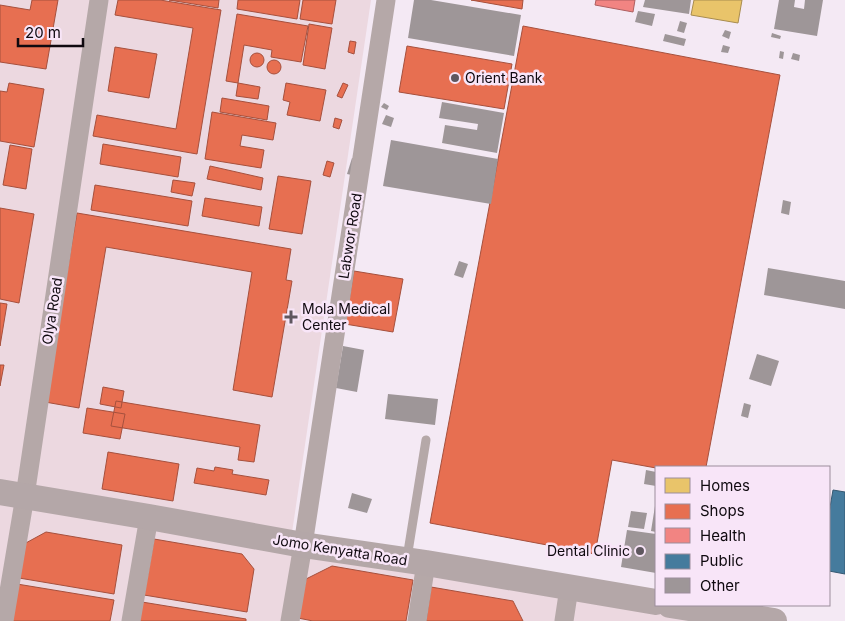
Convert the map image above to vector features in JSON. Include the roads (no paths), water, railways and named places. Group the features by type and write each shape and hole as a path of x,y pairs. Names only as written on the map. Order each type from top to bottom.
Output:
{"main road":[{"name":"Jomo Kenyatta Road","path":"12,494 303,545 655,602"},
{"path":"676,606 774,621"}],"street":[{"name":"Olya Road","path":"4,621 12,494 99,0"},
{"name":"Labwor Road","path":"290,621 386,0"},
{"path":"131,621 149,517"},
{"path":"416,562 417,621"},
{"path":"564,621 569,588"}],"lane":[{"path":"416,562 426,440"}],"place":[{"name":"Orient Bank","path":"455,78"},
{"name":"Mola Medical Center","path":"291,317"},
{"name":"Dental Clinic","path":"640,551"}]}
